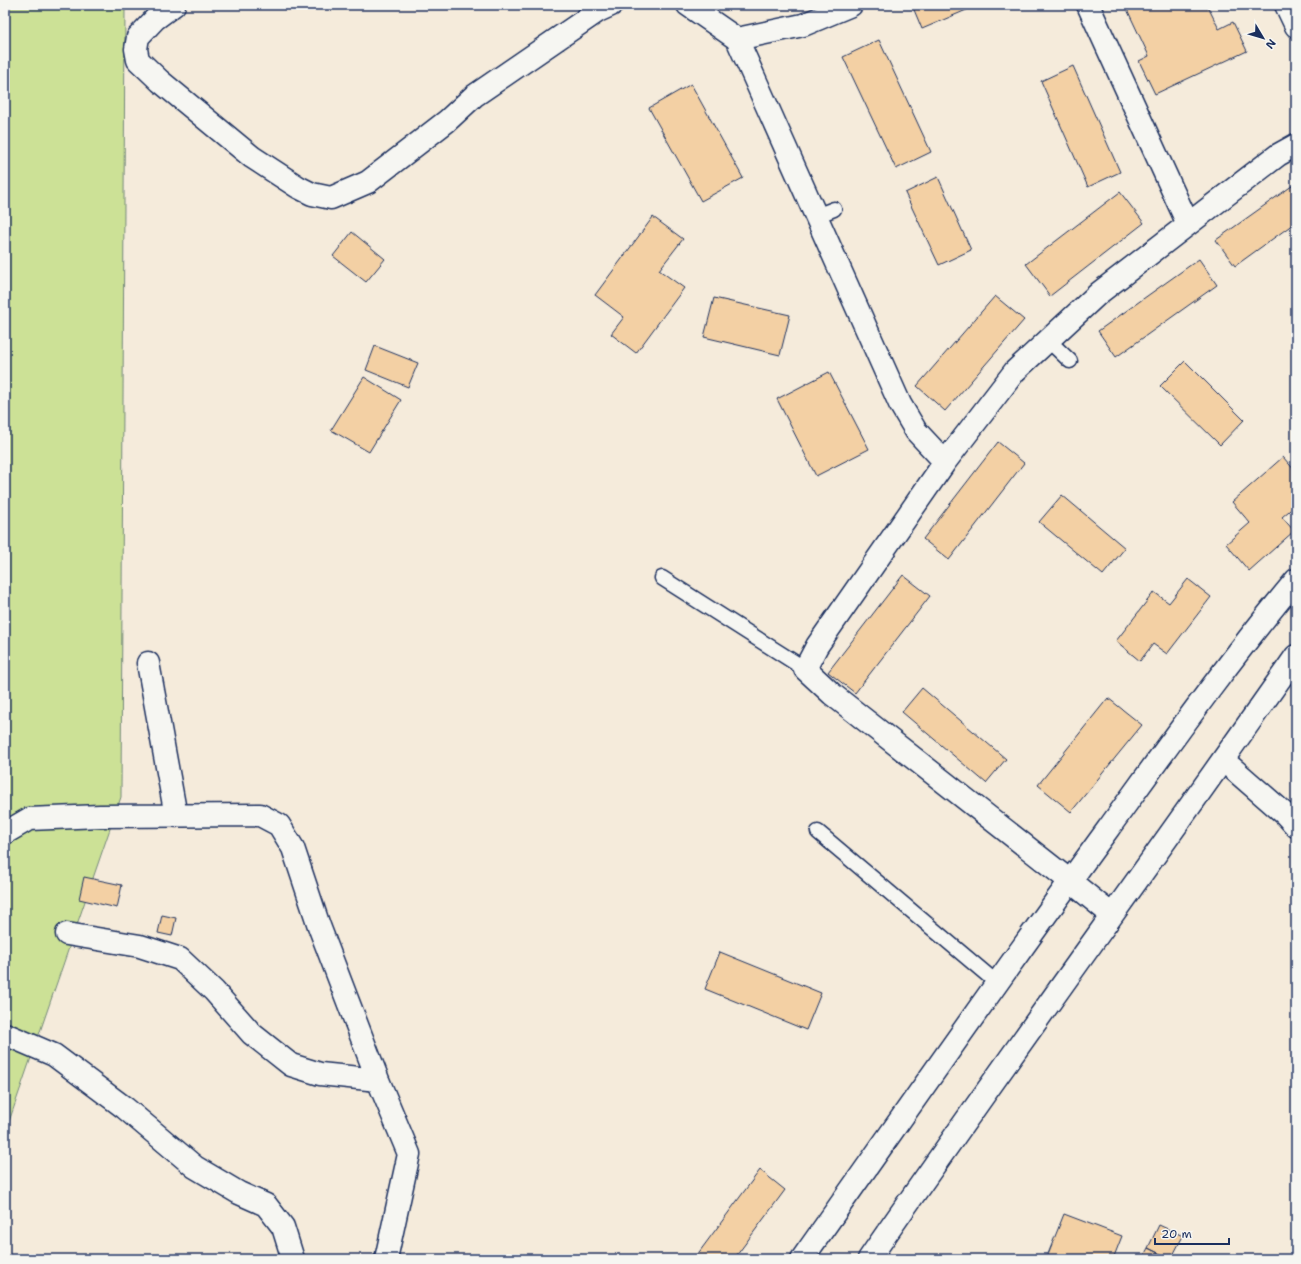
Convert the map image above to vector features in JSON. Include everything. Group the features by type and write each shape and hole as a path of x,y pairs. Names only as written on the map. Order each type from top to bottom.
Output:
{"street":[{"path":"174,5 155,19 138,37 136,49 138,60 160,81 252,157 298,187 312,194 331,198 368,182 447,121 474,96 598,11 611,5"},
{"path":"688,5 737,39 825,213 900,404 916,431 945,462"},
{"path":"737,39 802,25 851,5"},
{"path":"1088,5 1188,224"},
{"path":"1286,5 1296,26"},
{"path":"1112,915 832,694 806,669 817,646 945,462 1015,371 1099,293 1278,155 1296,145"},
{"path":"802,1259 1070,881 1259,624 1296,580"},
{"path":"869,1259 1296,656"},
{"path":"148,663 176,816"},
{"path":"1223,760 1286,815 1296,826"},
{"path":"5,833 29,819 100,816 260,815 279,825 293,848 319,926 378,1080 409,1154 386,1259"},
{"path":"67,934 140,946 180,959 214,991 252,1034 290,1065 320,1074 378,1080"},
{"path":"5,1034 54,1055 125,1108 195,1167 239,1193 266,1205 283,1227 294,1259"}],"lane":[{"path":"1048,340 1070,361"},
{"path":"662,578 806,669"},
{"path":"818,832 997,983"}],"green space":[{"path":"5,5 125,5 121,797 5,1133"}],"building":[{"path":"912,5 978,5 922,29"},
{"path":"1125,5 1207,5 1219,29 1233,22 1247,51 1155,94 1139,61 1149,56"},
{"path":"879,40 931,152 896,169 843,57"},
{"path":"1073,66 1120,172 1088,187 1041,81"},
{"path":"691,84 743,178 701,201 649,108"},
{"path":"938,177 971,250 939,265 905,193"},
{"path":"1296,183 1296,222 1235,266 1216,240"},
{"path":"1120,192 1144,223 1050,296 1026,264"},
{"path":"653,217 683,239 659,270 684,288 636,353 611,334 624,317 595,295"},
{"path":"352,232 385,259 366,282 333,256"},
{"path":"1199,259 1217,285 1116,357 1098,331"},
{"path":"995,296 1024,320 945,411 917,386"},
{"path":"714,298 790,315 780,355 704,337"},
{"path":"375,346 418,363 408,387 366,370"},
{"path":"1185,361 1244,420 1220,445 1160,386"},
{"path":"829,372 869,449 816,476 777,399"},
{"path":"364,377 401,400 369,452 331,430"},
{"path":"998,442 1024,463 949,560 923,539"},
{"path":"1283,457 1296,472 1296,505 1282,517 1294,531 1249,571 1226,544 1250,523 1232,502"},
{"path":"1062,495 1125,548 1103,575 1039,522"},
{"path":"903,575 930,596 855,693 828,672"},
{"path":"1188,579 1211,597 1167,654 1153,644 1140,661 1116,641 1154,592 1169,603"},
{"path":"922,688 1006,759 986,783 902,712"},
{"path":"1108,698 1142,725 1071,812 1038,785"},
{"path":"84,877 122,885 117,908 79,899"},
{"path":"162,915 176,918 172,936 158,933"},
{"path":"720,952 821,993 806,1030 705,989"},
{"path":"760,1170 785,1190 734,1259 694,1259"},
{"path":"1064,1214 1122,1236 1113,1259 1046,1259"},
{"path":"1159,1225 1183,1236 1171,1259 1148,1248"},
{"path":"1148,1248 1171,1259 1142,1259"}]}
